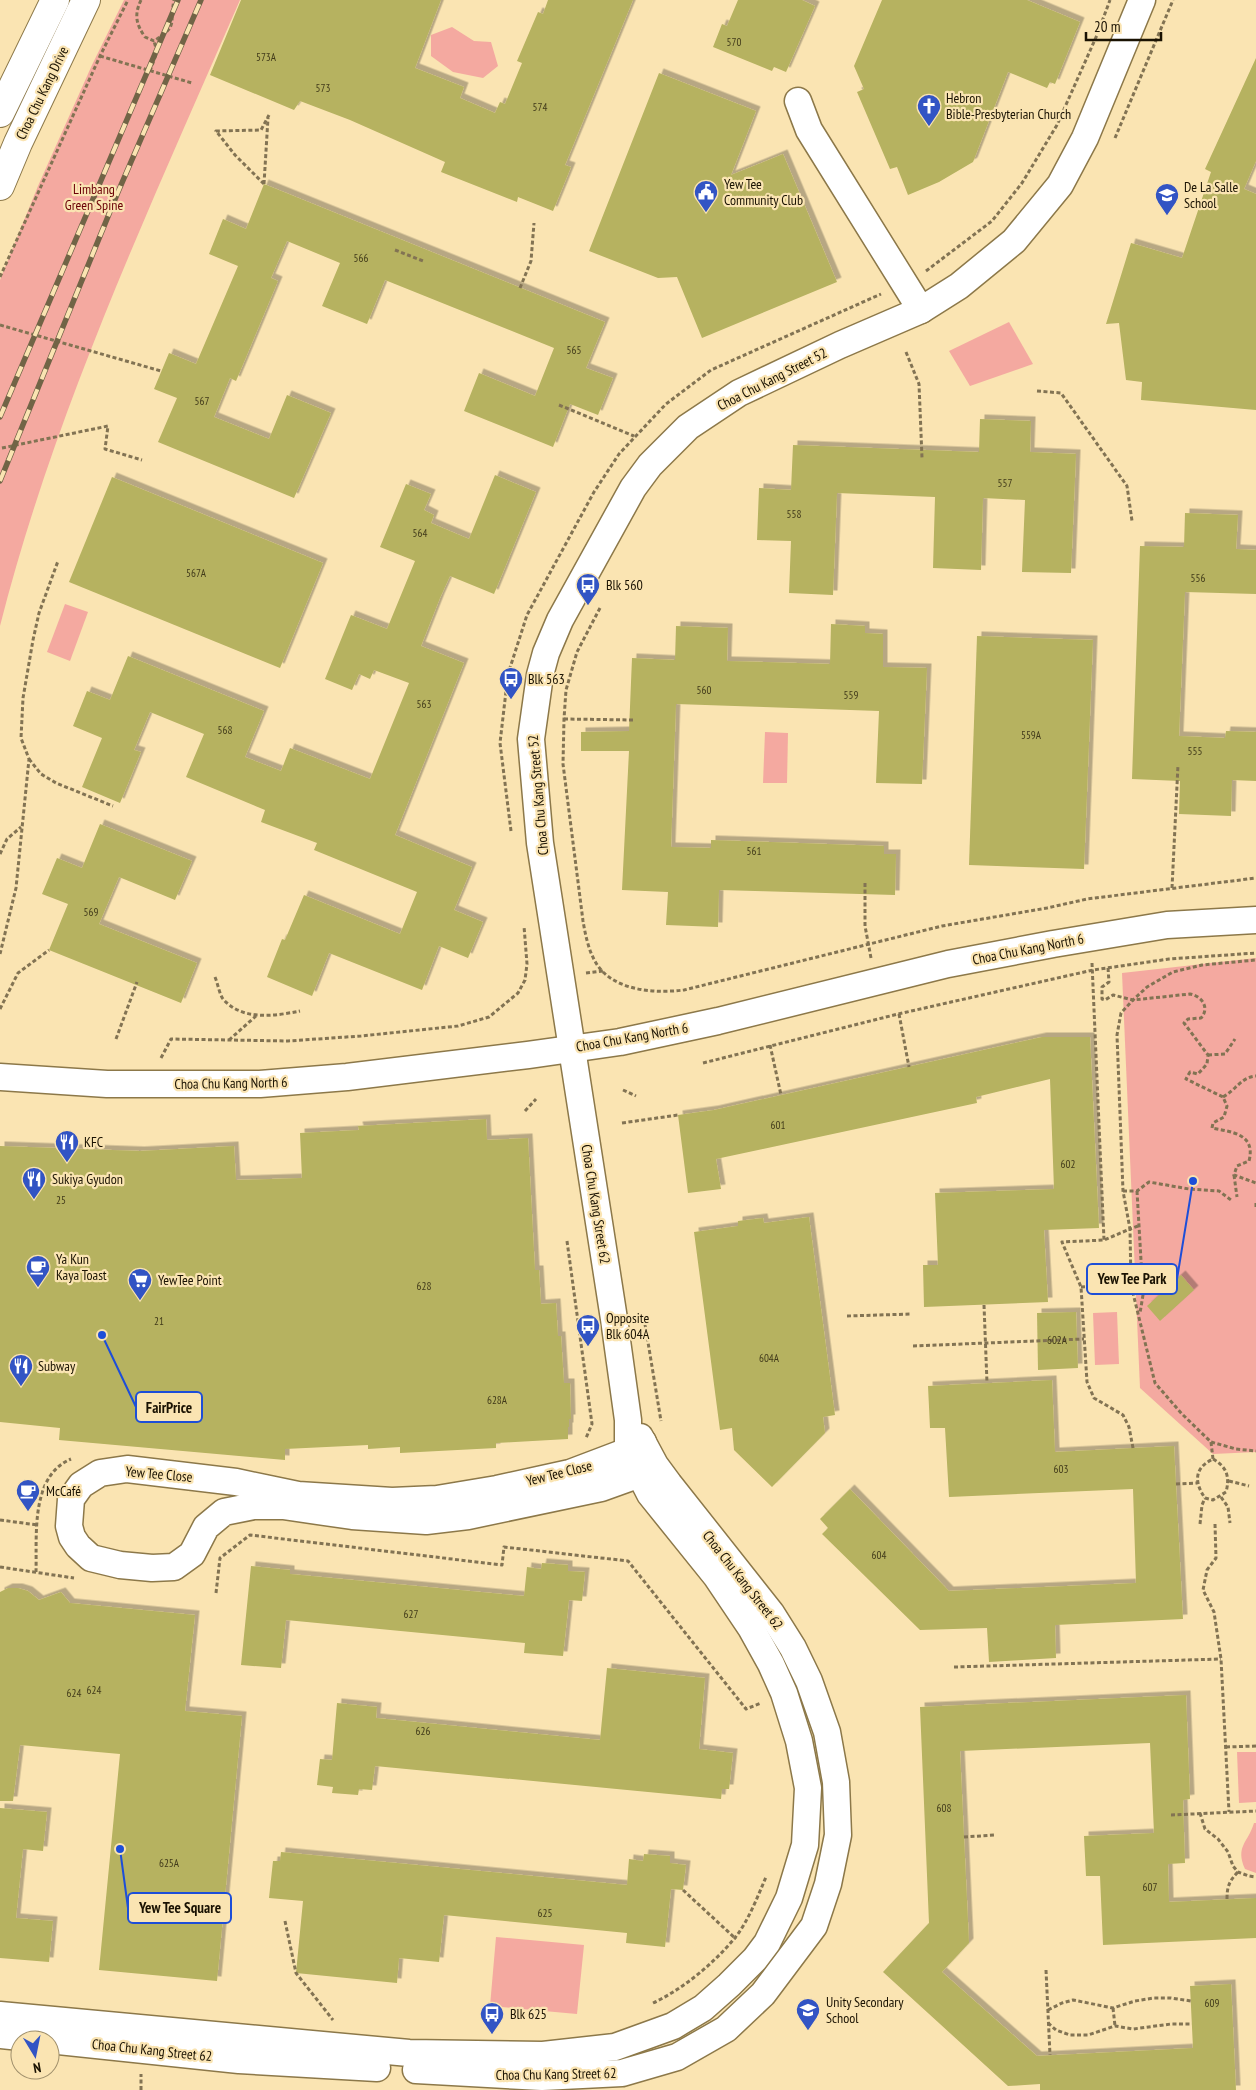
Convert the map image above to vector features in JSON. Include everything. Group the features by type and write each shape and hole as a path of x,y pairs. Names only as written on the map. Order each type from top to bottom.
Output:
{"main road":[{"path":"0,113 55,0"},
{"name":"Choa Chu Kang Drive","path":"0,186 18,143 86,0"}],"street":[{"name":"Choa Chu Kang Street 52","path":"572,1048 540,843 531,739 540,675 546,653 560,620 633,488 650,465 688,426 739,393 921,310 958,286 999,255 1014,241 1060,185 1085,138 1142,0"},
{"path":"798,101 809,130 921,310"},
{"name":"Choa Chu Kang North 6","path":"0,1077 146,1085 260,1084 392,1072 620,1042 718,1021 948,964 1167,924 1256,920"},
{"name":"Choa Chu Kang Street 62","path":"0,2035 239,2060 408,2062 543,2055 615,2047 673,2026 703,2008 761,1951 790,1898 805,1845 808,1788 799,1741 784,1693 771,1664 751,1628 716,1576 650,1494 642,1458 628,1420 572,1048"},
{"name":"Choa Chu Kang Street 62","path":"0,2015 542,2077 622,2073 677,2057 726,2028 763,1994 814,1926 828,1884 838,1835 836,1782 827,1732 809,1681 793,1648 771,1613 642,1458"},
{"name":"Yew Tee Close","path":"642,1458 601,1488 468,1516 426,1521 352,1516 283,1506 254,1506 224,1512 206,1527 192,1554 174,1567 152,1568 120,1565 92,1558 78,1546 72,1537 69,1526 71,1499 81,1484 100,1473 127,1469 236,1482 298,1496 392,1501 437,1499 488,1490 591,1466 642,1458"},
{"path":"761,1951 790,1959"}],"path":[{"path":"0,277 100,56 128,0"},
{"path":"141,0 136,10 136,22 145,37 154,41"},
{"path":"154,41 168,32 173,22 174,0"},
{"path":"512,839 500,743 508,674 527,614 594,492 619,454 666,404 711,370 922,274 992,221 1022,183 1057,125 1097,35 1110,0"},
{"path":"150,71 157,52 154,41"},
{"path":"100,56 192,84"},
{"path":"268,115 264,184 235,155 216,131 261,130 268,115"},
{"path":"520,288 531,262 534,223"},
{"path":"395,250 423,261"},
{"path":"0,325 161,371"},
{"path":"906,352 919,384 922,458"},
{"path":"1037,390 1062,392 1127,486 1132,521"},
{"path":"559,405 634,436"},
{"path":"2,448 108,426 105,449 142,460"},
{"path":"58,561 39,613 32,640 23,698 21,738 29,759 41,774 56,783 113,806"},
{"path":"600,608 577,652 566,690 563,764 587,942 603,971 616,981 637,989 664,992 684,990 942,926 1047,908 1087,899 1256,878"},
{"path":"564,719 635,720"},
{"path":"0,954 16,888 29,759"},
{"path":"1172,888 1178,765"},
{"path":"0,854 7,839 21,826"},
{"path":"865,883 865,926 876,981"},
{"path":"171,1039 229,1041 306,1039 458,1026 489,1016 518,993 525,980 527,964 523,918"},
{"path":"1088,938 1093,970 1104,1240"},
{"path":"0,1009 18,973 49,950"},
{"path":"703,1063 899,1014 1093,970 1169,959 1256,953"},
{"path":"1256,960 1202,965 1173,972 1147,987 1121,1013 1117,1035 1123,1191 1130,1229 1131,1285 1155,1383 1182,1414 1212,1442 1236,1449 1256,1451"},
{"path":"1108,968 1110,982 1102,987 1100,993 1105,1000 1114,995 1133,1000 1196,995 1202,1000 1206,1008 1201,1018 1188,1019 1184,1023 1208,1055 1207,1064 1198,1074 1190,1072 1186,1079 1223,1097 1226,1106 1224,1117 1213,1123 1212,1128 1247,1138 1253,1143 1254,1151 1249,1160 1237,1166 1234,1175 1237,1197"},
{"path":"216,977 222,997 234,1009 256,1016 300,1011"},
{"path":"116,1039 137,982"},
{"path":"899,1014 909,1067"},
{"path":"229,1041 256,1016"},
{"path":"1208,1055 1225,1054 1235,1040"},
{"path":"770,1046 781,1095"},
{"path":"1223,1097 1231,1092 1241,1080 1248,1076 1256,1076"},
{"path":"622,1090 636,1096"},
{"path":"525,1111 536,1099"},
{"path":"622,1123 678,1115"},
{"path":"1234,1175 1256,1183"},
{"path":"1123,1191 1137,1191 1148,1182 1189,1189 1219,1191 1231,1200"},
{"path":"1137,1191 1143,1295 1139,1316"},
{"path":"1133,1448 1129,1427 1123,1415 1094,1398 1087,1382 1081,1287 1062,1242 1104,1240 1138,1226"},
{"path":"567,1241 592,1424 583,1446 591,1466"},
{"path":"1081,1287 1131,1285"},
{"path":"984,1305 987,1383"},
{"path":"847,1316 911,1314"},
{"path":"644,1318 662,1423"},
{"path":"912,1346 1084,1339"},
{"path":"1212,1442 1213,1459"},
{"path":"1213,1459 1220,1463 1226,1471 1229,1481 1226,1492 1221,1497 1213,1500 1206,1498 1197,1484 1199,1471 1203,1463 1213,1459"},
{"path":"1229,1481 1249,1486"},
{"path":"1176,1484 1197,1484"},
{"path":"1221,1497 1228,1507 1230,1523"},
{"path":"1200,1524 1200,1514 1206,1498"},
{"path":"0,1520 38,1525 69,1526"},
{"path":"1215,1524 1216,1558 1207,1570 1203,1590 1214,1612 1222,1659 1229,1812"},
{"path":"216,1593 220,1558 250,1535 502,1564 504,1547 628,1560 746,1709 762,1702"},
{"path":"0,1567 82,1580"},
{"path":"954,1667 1222,1659"},
{"path":"758,1695 764,1710"},
{"path":"1226,1747 1256,1746"},
{"path":"1171,1814 1256,1811"},
{"path":"1200,1813 1205,1829 1218,1839 1228,1852 1233,1866 1238,1872 1256,1877"},
{"path":"964,1838 995,1835"},
{"path":"1227,1899 1227,1888 1231,1879 1238,1872"},
{"path":"651,2004 690,1979 716,1959 735,1938 755,1904 768,1874"},
{"path":"683,1890 735,1938 761,1951"},
{"path":"285,1921 296,1974 336,2024"},
{"path":"1046,1970 1050,2055"},
{"path":"1048,2010 1073,2000 1113,2008 1135,2001 1154,1998 1191,2001"},
{"path":"1113,2008 1114,2026"},
{"path":"1048,2022 1056,2030 1070,2035 1088,2035 1114,2026 1139,2029 1170,2024 1192,2024"},
{"path":"140,2090 142,2068"}],"green space":[{"name":"Limbang Green Spine","path":"124,0 240,0 107,308 48,465 22,545 0,626 0,280 38,186 92,65"},
{"path":"452,27 474,41 491,42 498,66 483,78 453,72 431,56 431,35"},
{"path":"1009,322 1033,364 970,386 949,351"},
{"path":"65,604 88,612 70,661 47,652"},
{"path":"765,732 788,733 787,783 763,783"},
{"path":"1256,958 1256,1452 1213,1454 1140,1388 1122,973"},
{"path":"1117,1312 1119,1364 1095,1365 1093,1313"},
{"path":"1237,1752 1256,1752 1256,1802 1239,1803"},
{"path":"1254,1823 1256,1823 1256,1873 1245,1869 1241,1855"},
{"path":"496,1937 584,1945 577,2014 490,2006"}],"building":[{"path":"241,0 441,0 415,68 464,87 460,98 495,113 500,102 505,104 522,63 517,61 538,12 543,14 548,0 633,0 565,165 571,167 553,211 518,197 517,202 441,172 445,162 350,120 300,101 294,110 210,75"},
{"path":"738,0 802,0 815,6 786,72 774,67 772,71 713,47 722,24 727,26"},
{"name":"Hebron Bible-Presbyterian Church","path":"882,0 1027,0 1080,22 1055,84 1050,82 1047,88 1008,72 973,162 939,182 908,195 897,167 890,169 857,92 864,89 854,66"},
{"path":"1256,58 1256,161 1244,189 1256,194 1256,410 1141,400 1142,382 1126,380 1119,323 1106,324 1131,243 1182,258 1211,172 1205,169"},
{"name":"Yew Tee Community Club","path":"659,73 756,111 731,175 783,154 837,282 702,338 677,277 658,278 589,251"},
{"path":"264,184 605,322 586,368 613,378 598,415 570,404 553,447 464,411 479,373 535,396 554,348 385,280 367,324 322,306 340,263 287,241 271,278 278,281 236,381 230,378 214,417 269,439 287,395 331,413 294,498 158,442 177,398 154,389 169,353 196,364 238,266 209,254 223,219 246,229"},
{"path":"980,419 1031,421 1030,452 1076,454 1071,573 1022,572 1025,500 983,498 981,570 933,568 935,497 837,493 833,595 789,593 791,541 757,540 759,488 791,490 793,445 979,452"},
{"path":"495,475 536,492 494,594 450,576 440,598 421,646 464,663 395,835 472,867 454,910 483,922 468,958 439,946 422,990 329,953 312,996 267,977 282,939 285,940 304,895 400,934 417,892 314,850 317,843 261,822 265,810 186,777 204,734 150,712 134,750 141,752 120,803 82,787 102,738 73,726 87,691 110,700 128,656 264,711 245,757 281,771 290,748 370,779 409,683 374,670 370,679 359,674 352,690 325,679 351,615 387,629 415,561 380,547 406,484 431,494 424,510 434,515 431,523 469,539"},
{"path":"112,477 323,563 280,668 69,582"},
{"path":"1185,513 1238,515 1236,549 1256,550 1256,594 1185,592 1179,736 1225,738 1226,731 1256,732 1256,781 1232,780 1231,816 1179,814 1180,781 1132,779 1140,546 1184,547"},
{"path":"831,624 865,626 865,633 883,634 883,667 927,668 922,784 876,783 879,711 676,704 671,847 711,848 711,840 884,846 884,854 896,854 895,895 719,890 718,927 666,925 668,892 622,890 629,751 581,751 581,732 629,731 632,658 675,660 676,626 728,628 727,661 830,664"},
{"path":"977,636 1093,640 1084,869 969,865"},
{"path":"100,824 192,861 175,900 119,877 99,924 197,963 181,1003 49,950 68,904 42,894 57,858 82,868"},
{"path":"1042,1037 1090,1037 1099,1228 1044,1230 1048,1302 924,1307 923,1265 938,1265 935,1193 1054,1189 1050,1079 976,1097 977,1103 716,1159 721,1189 688,1193 678,1115 714,1110"},
{"path":"486,1119 487,1140 528,1138 535,1270 539,1270 541,1304 556,1303 558,1336 561,1336 564,1383 570,1383 571,1419 569,1419 568,1439 496,1443 496,1448 400,1453 400,1447 368,1449 368,1445 285,1449 285,1460 59,1440 60,1428 0,1422 0,1146 140,1151 234,1146 236,1180 302,1178 300,1133 359,1130 358,1126"},
{"path":"809,1217 835,1415 823,1417 825,1433 772,1487 734,1450 732,1428 720,1430 694,1232 738,1226 738,1221 763,1218 764,1223"},
{"path":"1181,1275 1194,1290 1160,1321 1147,1306"},
{"path":"1076,1312 1078,1368 1038,1370 1037,1313"},
{"path":"1052,1380 1055,1452 1174,1446 1183,1619 1055,1625 1056,1658 989,1662 987,1628 920,1630 822,1534 828,1528 820,1519 850,1489 949,1591 1136,1583 1133,1489 949,1497 945,1428 930,1428 928,1386"},
{"path":"542,1563 568,1565 568,1571 585,1572 582,1601 569,1600 563,1656 524,1653 525,1643 286,1620 281,1668 241,1665 251,1566 290,1570 290,1574 524,1596 527,1567 541,1569"},
{"path":"8,1588 28,1591 39,1600 61,1592 70,1603 195,1615 185,1711 242,1716 217,1981 99,1970 120,1754 20,1745 13,1801 0,1801 0,1592"},
{"path":"607,1668 705,1678 699,1749 733,1753 729,1789 722,1789 721,1799 375,1766 372,1790 359,1789 358,1795 332,1793 333,1787 317,1785 320,1759 332,1760 337,1703 377,1707 376,1718 600,1740"},
{"path":"1186,1695 1190,1799 1183,1800 1185,1863 1168,1864 1169,1902 1256,1898 1256,1938 1103,1945 1100,1876 1086,1876 1084,1836 1154,1833 1150,1743 960,1751 969,1943 942,1972 1037,2056 1193,2048 1190,1986 1231,1984 1236,2090 1040,2090 1040,2084 1008,2086 883,1972 929,1923 920,1707"},
{"path":"0,1808 47,1812 43,1851 23,1849 16,1918 53,1921 49,1962 0,1958"},
{"path":"281,1852 627,1885 629,1859 643,1861 644,1854 670,1856 670,1863 686,1865 683,1890 671,1889 665,1947 626,1943 627,1933 444,1915 439,1962 399,1958 397,1983 296,1973 303,1901 269,1898 273,1861 280,1861"}],"railway":[{"path":"0,417 178,0"},
{"path":"0,481 118,192 201,0"}],"place":[{"name":"Hebron Bible-Presbyterian Church","path":"929,127"},
{"name":"Yew Tee Community Club","path":"706,213"},
{"name":"De La Salle School","path":"1167,216"},
{"name":"Blk 560","path":"588,606"},
{"name":"Blk 563","path":"511,700"},
{"name":"KFC","path":"67,1163"},
{"name":"Yew Tee Park","path":"1193,1181"},
{"name":"Sukiya Gyudon","path":"34,1200"},
{"name":"Ya Kun Kaya Toast","path":"38,1288"},
{"name":"YewTee Point","path":"140,1301"},
{"name":"FairPrice","path":"102,1335"},
{"name":"Opposite Blk 604A","path":"588,1347"},
{"name":"Subway","path":"21,1387"},
{"name":"McCafé","path":"28,1512"},
{"name":"Yew Tee Square","path":"120,1849"},
{"name":"Unity Secondary School","path":"808,2031"},
{"name":"Blk 625","path":"492,2035"}]}
